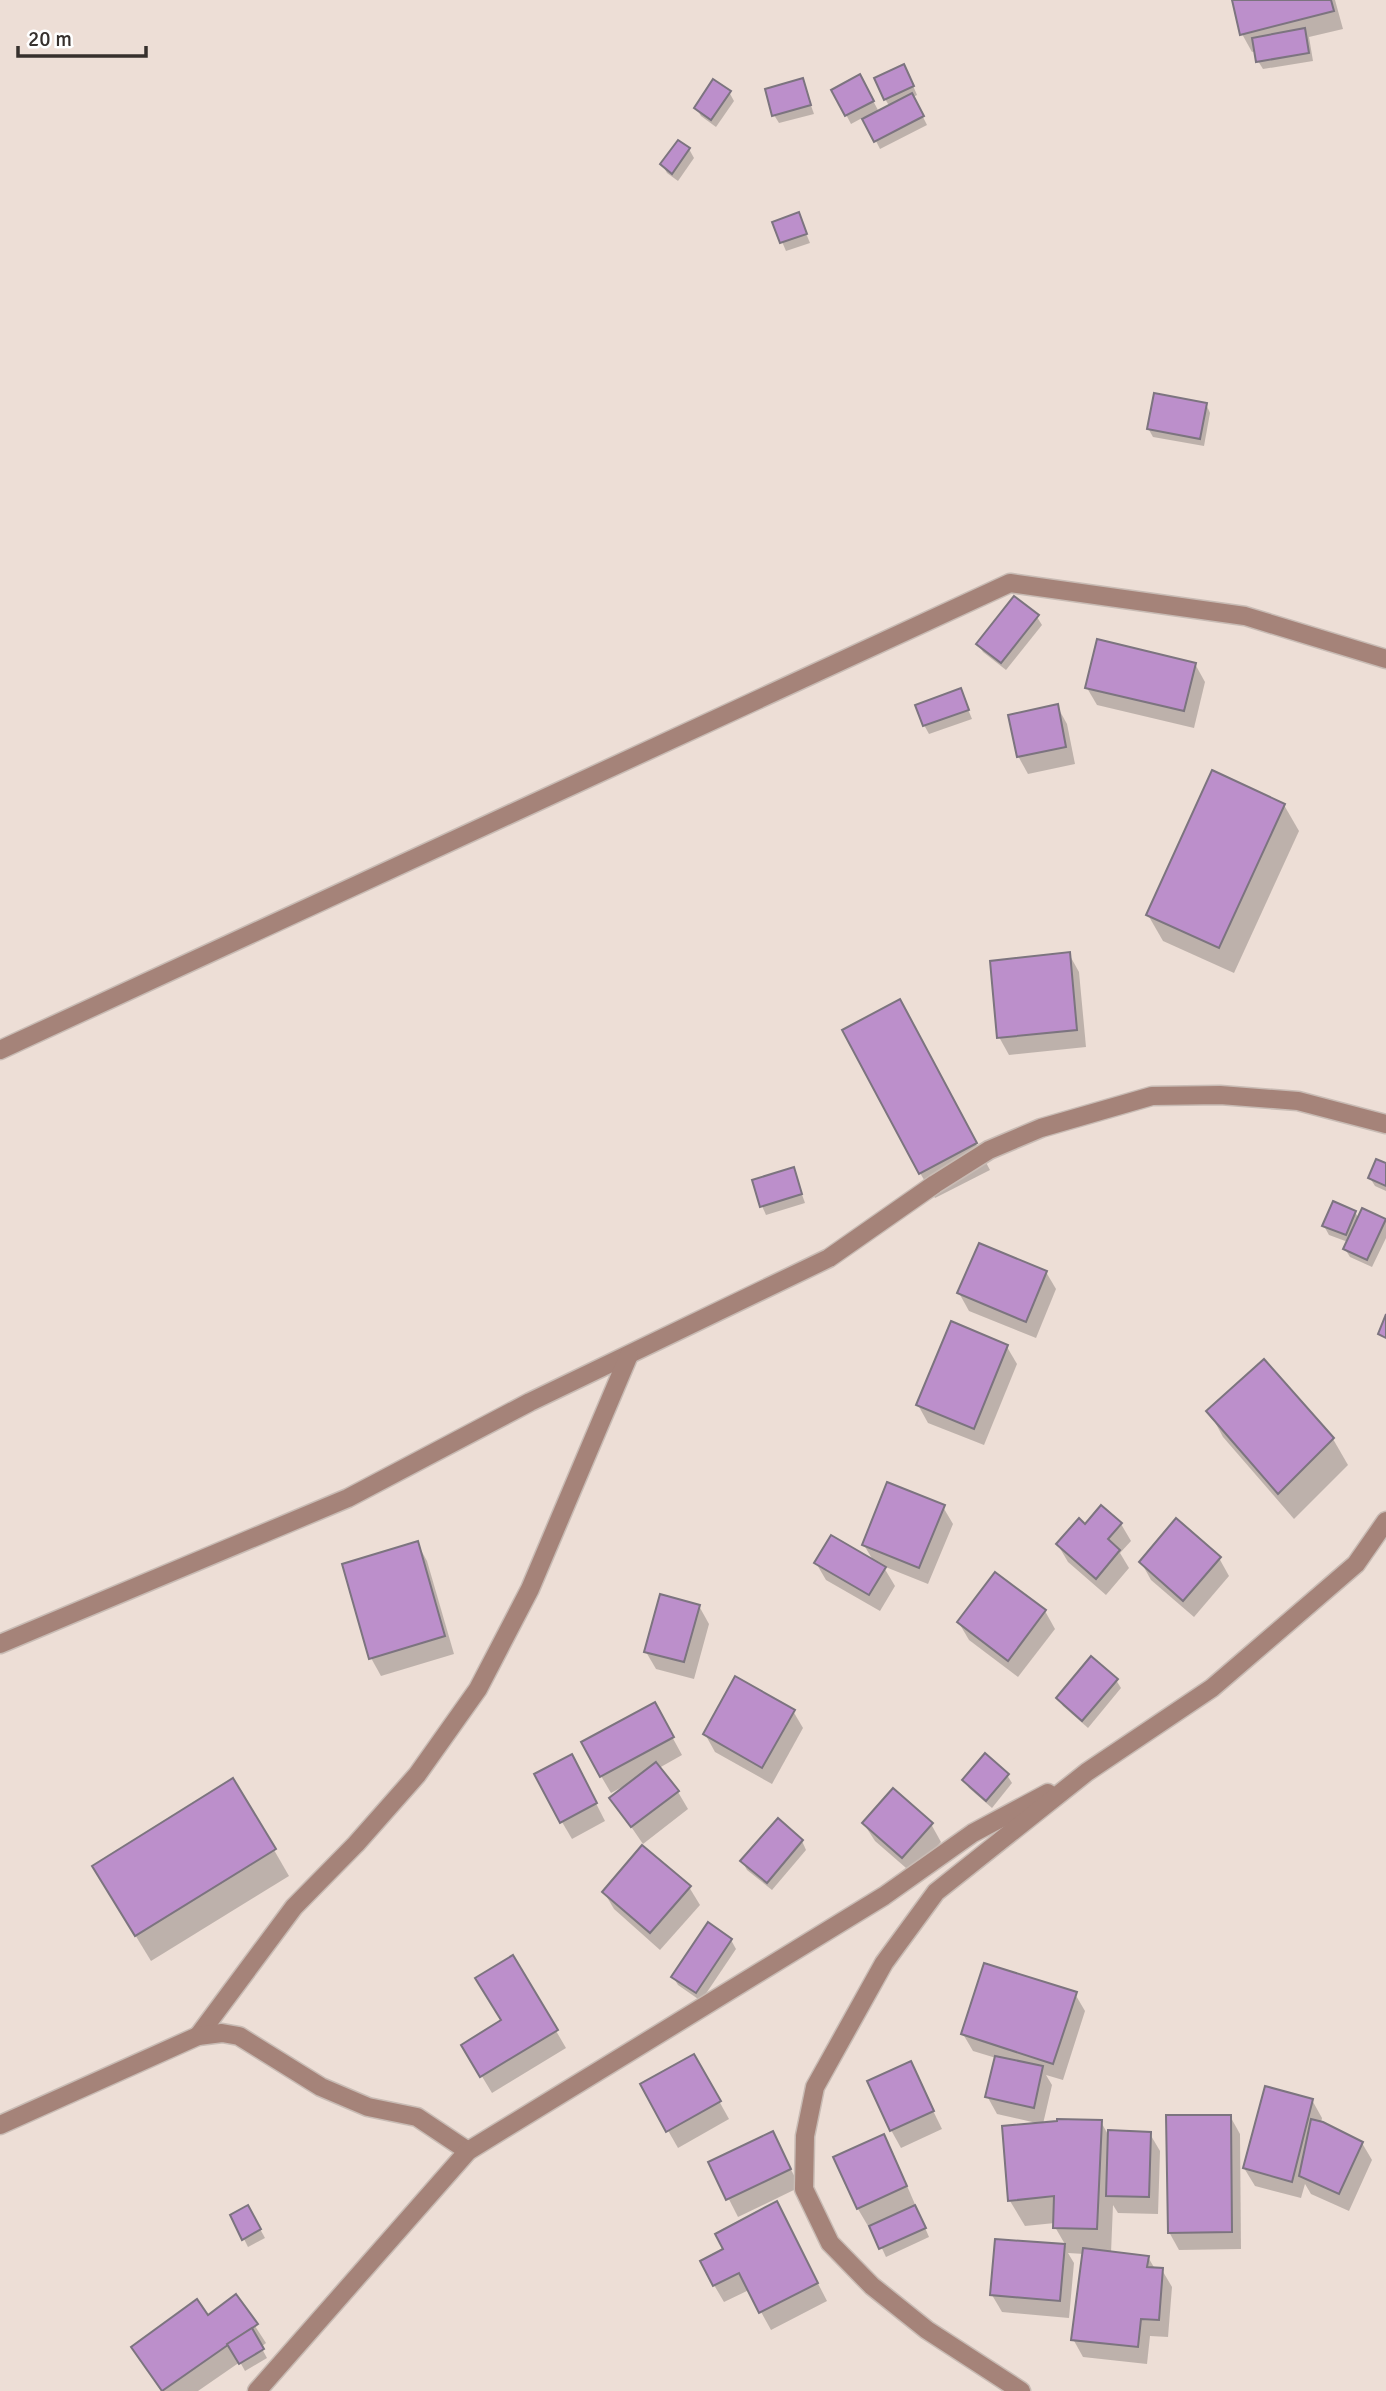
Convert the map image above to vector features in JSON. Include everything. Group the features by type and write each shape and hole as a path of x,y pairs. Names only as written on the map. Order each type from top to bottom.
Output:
{"street":[{"path":"0,1049 1010,583 1245,617 1386,659"},
{"path":"0,1644 348,1497 530,1402 829,1258 989,1150 1041,1128 1152,1096 1206,1095 1298,1101 1386,1125"},
{"path":"198,2036 294,1906 356,1844 416,1774 478,1689 530,1589 629,1355"},
{"path":"1021,2391 927,2330 872,2286 830,2244 804,2189 805,2136 815,2087 884,1963 936,1892 1087,1772 1212,1688 1356,1564 1386,1521"},
{"path":"257,2391 468,2151 884,1896 973,1833 1087,1772"},
{"path":"0,2125 198,2036 222,2033 239,2036 320,2087 368,2107 417,2117 468,2151"}],"building":[{"path":"1232,0 1331,0 1334,11 1240,35"},
{"path":"1305,28 1309,53 1256,62 1252,38"},
{"path":"904,64 914,86 884,100 874,78"},
{"path":"860,74 874,101 845,116 831,90"},
{"path":"803,78 811,105 772,116 765,89"},
{"path":"713,79 731,91 711,120 694,108"},
{"path":"912,93 924,116 874,142 862,119"},
{"path":"678,140 690,148 672,174 660,164"},
{"path":"799,212 807,234 780,243 772,222"},
{"path":"1154,393 1207,403 1200,439 1147,429"},
{"path":"1014,596 1039,615 1001,663 976,644"},
{"path":"1097,639 1196,663 1184,711 1085,688"},
{"path":"961,688 969,710 923,726 915,705"},
{"path":"1058,704 1066,747 1017,757 1008,715"},
{"path":"1212,770 1285,804 1219,948 1146,915"},
{"path":"1070,952 1077,1030 997,1038 990,961"},
{"path":"900,999 977,1143 919,1174 842,1030"},
{"path":"1376,1159 1386,1163 1386,1186 1368,1178"},
{"path":"794,1167 802,1194 760,1207 752,1180"},
{"path":"1333,1201 1356,1211 1346,1235 1322,1226"},
{"path":"1362,1208 1386,1219 1367,1260 1343,1249"},
{"path":"979,1243 1047,1271 1026,1322 957,1293"},
{"path":"1386,1314 1386,1338 1378,1334"},
{"path":"951,1321 1008,1345 974,1429 916,1405"},
{"path":"1264,1359 1334,1438 1278,1494 1206,1411"},
{"path":"887,1482 945,1505 919,1568 862,1545"},
{"path":"1101,1505 1122,1523 1108,1539 1120,1550 1096,1579 1056,1544 1079,1518 1085,1524"},
{"path":"1176,1518 1221,1557 1183,1601 1139,1562"},
{"path":"831,1535 886,1567 869,1595 814,1563"},
{"path":"418,1541 445,1636 369,1659 342,1564"},
{"path":"995,1572 1046,1610 1008,1661 957,1622"},
{"path":"660,1594 700,1605 684,1662 644,1652"},
{"path":"1091,1656 1118,1679 1082,1721 1056,1698"},
{"path":"735,1676 795,1710 762,1768 703,1734"},
{"path":"655,1702 674,1737 600,1777 581,1742"},
{"path":"985,1753 1009,1774 986,1801 962,1780"},
{"path":"572,1754 597,1803 560,1823 534,1774"},
{"path":"656,1762 679,1791 631,1827 609,1798"},
{"path":"233,1778 276,1849 135,1936 92,1866"},
{"path":"893,1788 933,1823 902,1858 862,1823"},
{"path":"778,1818 803,1840 767,1883 740,1861"},
{"path":"642,1845 691,1886 650,1933 602,1892"},
{"path":"708,1922 732,1939 696,1993 671,1977"},
{"path":"513,1955 558,2030 480,2077 461,2045 501,2020 475,1978"},
{"path":"984,1963 1077,1992 1053,2064 961,2034"},
{"path":"694,2054 721,2101 666,2132 640,2084"},
{"path":"995,2056 1043,2066 1034,2108 985,2097"},
{"path":"911,2061 934,2111 890,2131 867,2081"},
{"path":"1265,2086 1313,2099 1292,2182 1243,2168"},
{"path":"1166,2115 1231,2115 1232,2232 1168,2233"},
{"path":"1057,2119 1102,2120 1097,2229 1053,2228 1054,2196 1008,2201 1002,2126"},
{"path":"1311,2119 1323,2122 1363,2142 1339,2194 1299,2176"},
{"path":"1108,2130 1151,2132 1149,2197 1106,2196"},
{"path":"773,2131 791,2169 726,2200 708,2162"},
{"path":"884,2134 907,2186 857,2209 833,2157"},
{"path":"777,2201 818,2283 759,2313 739,2273 713,2286 700,2261 723,2249 715,2234"},
{"path":"248,2205 261,2229 242,2240 230,2215"},
{"path":"915,2205 926,2228 879,2249 869,2226"},
{"path":"995,2239 1065,2244 1060,2301 990,2295"},
{"path":"1083,2248 1149,2256 1147,2267 1163,2268 1159,2320 1141,2319 1138,2347 1071,2340"},
{"path":"236,2294 258,2324 162,2391 131,2347 197,2299 208,2315"},
{"path":"252,2328 264,2349 239,2364 227,2344"}]}
